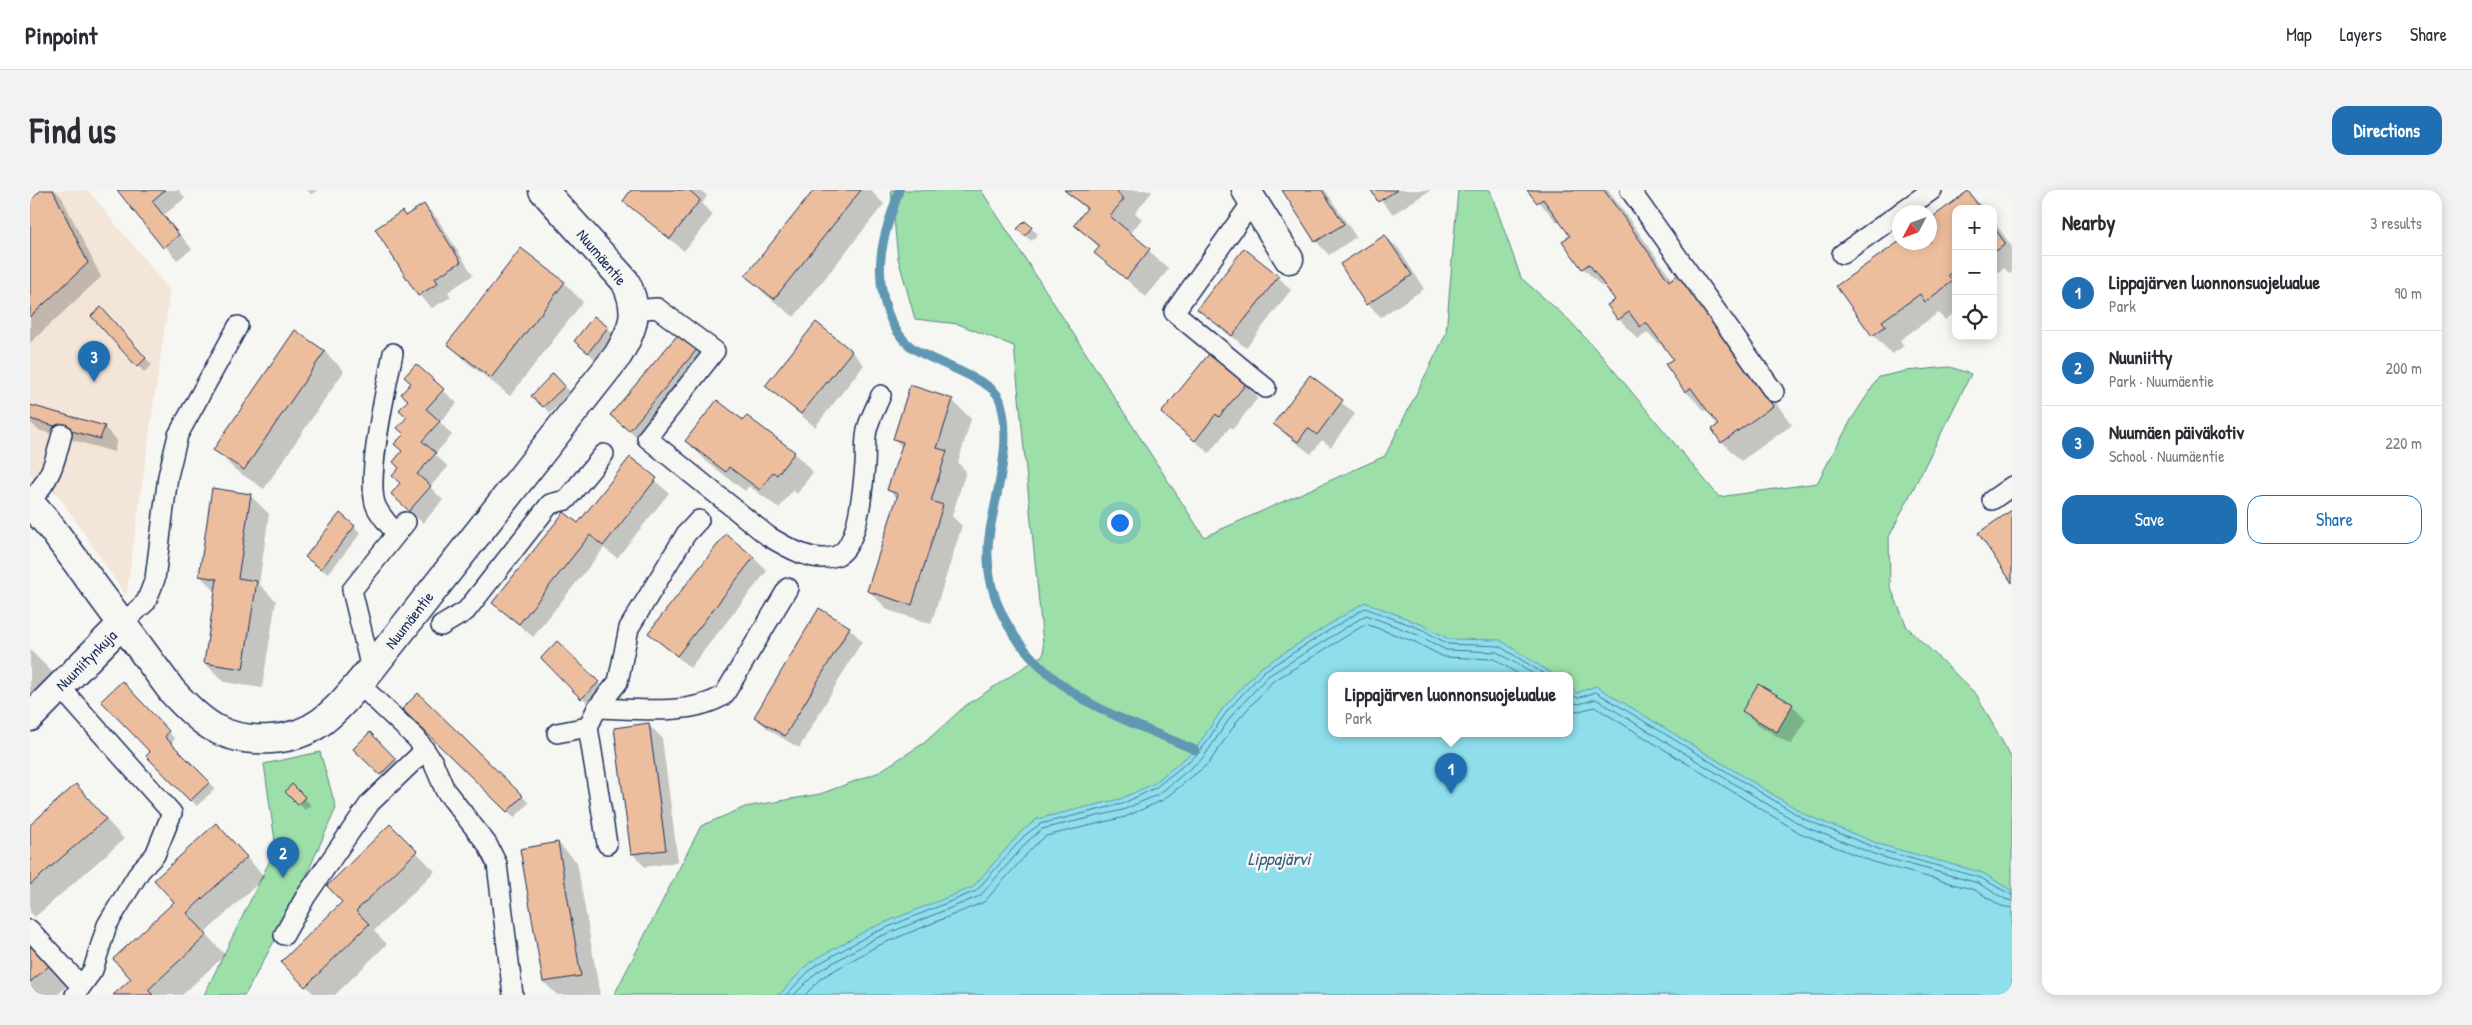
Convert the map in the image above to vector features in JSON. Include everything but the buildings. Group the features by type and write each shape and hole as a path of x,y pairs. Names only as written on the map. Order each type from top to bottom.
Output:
{"street":[{"name":"Nuumäentie","path":"30,502 50,526 172,691 192,713 215,729 240,739 291,737 320,723 348,698 365,677 618,355 632,330 634,310 630,292 625,281 543,190"},
{"path":"1250,196 1289,259"},
{"name":"Nuuniitynkuja","path":"30,717 122,624"}],"lane":[{"path":"1630,190 1774,392"},
{"path":"1911,205 1932,190"},
{"path":"1250,196 1174,312 1266,388"},
{"path":"1842,254 1892,219"},
{"path":"634,310 657,308 715,351 647,438 768,536 786,547 813,557 836,556 847,548 857,521 863,486 867,427 882,395"},
{"path":"122,624 146,602 155,579 168,476 178,434 238,326"},
{"path":"393,352 375,452 373,487 376,506 401,528 352,590 365,677 417,738 445,790 487,844 496,864 513,995"},
{"path":"30,502 53,470 62,434"},
{"path":"441,626 466,611 550,504 566,500 604,454"},
{"path":"1992,500 2012,486"},
{"path":"607,844 588,727 597,708 618,682 629,628 686,534 699,520"},
{"path":"597,708 664,709 712,703 724,695 788,588"},
{"path":"30,930 78,991 93,970 107,925 140,871 155,855 172,813 60,687"},
{"path":"557,733 588,727"},
{"path":"284,935 306,896 370,803 425,750"}],"shaded area":[{"path":"30,190 88,190 170,291 126,596 59,496 30,474"}],"green space":[{"path":"891,190 981,190 1204,537 1385,456 1446,334 1458,190 1490,190 1521,278 1568,319 1601,355 1719,497 1817,483 1851,420 1879,377 1906,371 1950,367 1971,374 1889,537 1890,586 1907,627 1976,694 2012,759 2012,995 614,995 701,826 745,807 820,794 877,773 924,743 965,706 1044,654 1014,346 958,324 915,319 898,258"},
{"path":"320,752 336,808 292,908 245,995 204,995 276,848 264,764"}],"water":[{"name":"Lippajärvi","path":"1365,602 1423,625 1449,639 1500,640 1549,672 1328,672 1328,737 1573,737 1573,690 1577,693 1596,686 1808,816 1882,845 1983,873 2012,891 2012,995 779,995 809,963 869,929 973,887 1021,832 1037,819 1120,799 1153,784 1195,750 1223,708 1260,668"}],"waterway":[{"path":"899,190 884,237 880,271 884,299 893,325 910,346 991,388 1000,400 1004,415 1004,448 988,553 990,575 995,596 1003,616 1027,652 1060,683 1075,694 1108,713 1195,750"}],"place":[{"name":"Nuumäen päiväkotiv","path":"94,382"},
{"name":"Lippajärven luonnonsuojelualue","path":"1451,794"},
{"name":"Nuuniitty","path":"283,878"}]}
